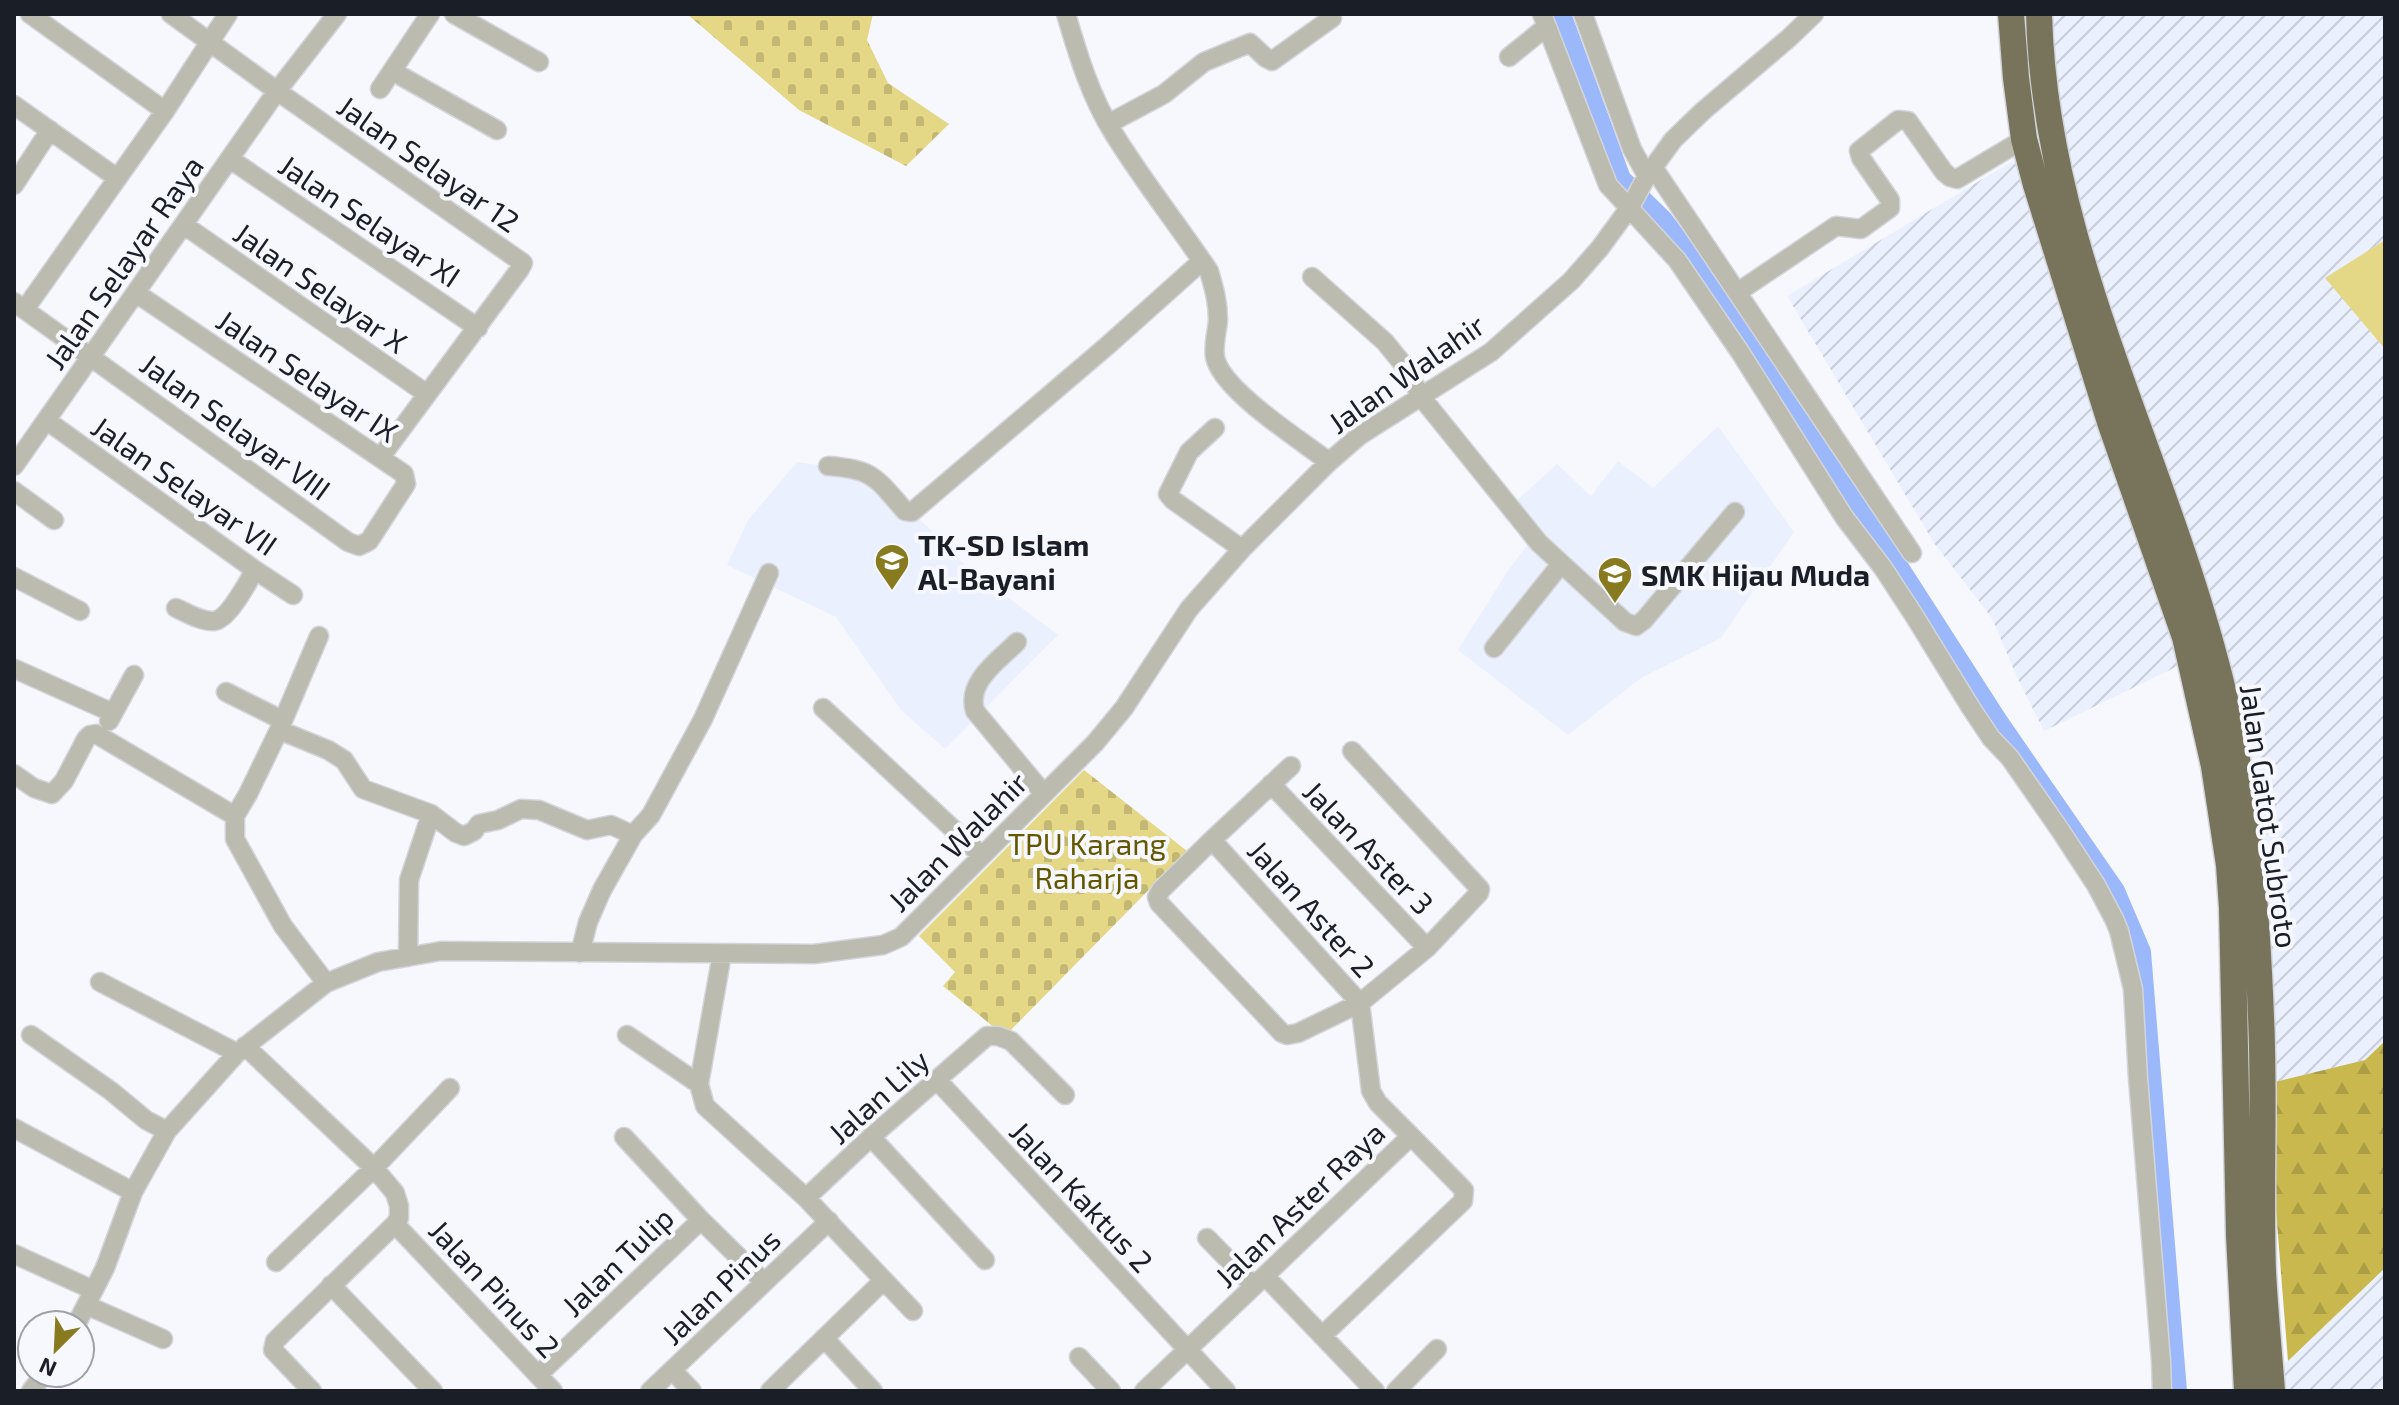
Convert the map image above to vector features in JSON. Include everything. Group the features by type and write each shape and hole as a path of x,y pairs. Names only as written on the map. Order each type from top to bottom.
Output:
{"highway":[{"path":"2011,14 2024,139 2075,275"},
{"path":"2039,14 2046,103 2075,275"},
{"name":"Jalan Gatot Subroto","path":"2075,275 2110,422 2185,637 2214,766 2229,865 2232,908 2239,1235 2247,1391"},
{"name":"Jalan Gatot Subroto","path":"2075,275 2208,629 2237,762 2253,890 2261,1016 2263,1271 2272,1391"}],"street":[{"path":"30,14 165,111"},
{"path":"171,14 277,91"},
{"path":"19,305 117,178 228,14"},
{"name":"Jalan Selayar Raya","path":"14,466 277,91 337,14"},
{"path":"380,89 430,14"},
{"path":"454,14 539,62"},
{"path":"1066,14 1078,56 1108,124 1209,271 1216,295 1215,356 1221,373 1240,394 1329,462"},
{"path":"1583,14 1632,149 1691,250 1732,334 1844,517 1883,568 1991,738 2010,758 2096,885 2119,931 2133,989 2162,1391"},
{"name":"Jalan Walahir","path":"84,1309 105,1268 133,1192 167,1131 241,1050 326,983 378,962 441,951 814,954 883,945 901,937 1095,743 1124,708 1189,609 1242,549 1359,436 1491,352 1571,281 1631,206 1673,140 1814,14"},
{"path":"1108,124 1164,94 1204,62 1250,43 1272,61 1333,15"},
{"path":"1509,57 1544,20 1608,185 1691,250 1738,292 1912,553"},
{"path":"392,71 497,130"},
{"name":"Jalan Selayar 12","path":"277,91 523,263 478,328"},
{"path":"14,105 117,178"},
{"path":"1738,292 1833,228 1861,229 1890,208 1890,200 1859,151 1898,120 1908,121 1944,172 1957,179 2024,139"},
{"path":"14,185 50,130"},
{"name":"Jalan Selayar XI","path":"230,159 478,328"},
{"name":"Jalan Selayar X","path":"184,225 427,394"},
{"path":"828,466 870,474 879,480 905,511 912,512 1202,261"},
{"path":"1312,277 1385,342 1402,363 1422,398 1539,543 1631,626 1644,620 1735,512"},
{"name":"Jalan Selayar IX","path":"136,293 404,474 406,484 369,541 359,546 348,542"},
{"name":"Jalan Selayar VIII","path":"19,305 348,542"},
{"path":"1732,334 1754,320"},
{"path":"380,458 478,328"},
{"name":"Jalan Selayar VII","path":"46,420 293,595"},
{"path":"1215,428 1189,452 1168,494 1242,549"},
{"path":"14,491 54,520"},
{"path":"1494,648 1561,564"},
{"path":"176,608 213,621 225,616 255,570"},
{"path":"580,953 588,922 602,890 633,835 651,815 703,719 769,573"},
{"path":"14,577 80,611"},
{"path":"319,636 281,725 235,816 235,839 283,926 326,983"},
{"path":"1017,642 977,684 972,695 973,703 975,711 1044,794"},
{"path":"15,669 113,713"},
{"path":"100,737 134,675"},
{"path":"226,692 344,760 363,789 431,814 464,836 479,824 498,820 521,809 539,810 587,830 611,825 633,835"},
{"path":"823,708 981,855"},
{"path":"14,774 34,788 52,794 64,781 86,739 96,734 235,816"},
{"path":"1212,840 1161,890 1157,897 1159,903 1282,1033 1298,1033 1360,1003 1427,948 1479,893 1478,884 1352,751"},
{"name":"Jalan Aster 2","path":"1291,766 1212,840 1360,1003"},
{"name":"Jalan Aster 3","path":"1271,784 1427,948"},
{"path":"408,957 409,880 431,814"},
{"path":"722,954 699,1084 705,1106 806,1198 913,1311"},
{"path":"100,982 241,1050 374,1168 395,1193 399,1206 399,1218 395,1224 275,1341 273,1350 312,1391"},
{"name":"Jalan Aster Raya","path":"1144,1391 1411,1136 1378,1103 1371,1091 1360,1003"},
{"path":"31,1035 111,1091 146,1120 167,1131"},
{"path":"627,1035 699,1084"},
{"name":"Jalan Lily","path":"806,1198 987,1036 1011,1041 1065,1095"},
{"name":"Jalan Kaktus 2","path":"937,1080 1226,1391"},
{"path":"276,1262 374,1168 450,1088"},
{"path":"14,1128 133,1192"},
{"path":"1322,1336 1463,1201 1464,1190 1411,1136"},
{"path":"624,1137 764,1282"},
{"path":"871,1137 985,1260"},
{"name":"Jalan Tulip","path":"538,1375 701,1220"},
{"name":"Jalan Pinus","path":"650,1391 829,1221"},
{"name":"Jalan Pinus 2","path":"395,1224 553,1391"},
{"path":"1207,1238 1322,1336 1375,1391"},
{"path":"14,1254 163,1339"},
{"path":"770,1391 884,1280"},
{"path":"331,1285 433,1391"},
{"path":"824,1338 873,1391"},
{"path":"1396,1391 1437,1349"},
{"path":"1079,1357 1111,1391"},
{"path":"672,1370 692,1391"}],"shaded area":[{"path":"2041,14 2385,14 2385,240 2326,278 2385,349 2385,1041 2365,1060 2266,1084 2215,648 2044,731 1992,618 1934,543 1787,296 2051,138"},
{"name":"SMK Hijau Muda","path":"1718,426 1794,532 1721,638 1641,678 1568,735 1458,650 1533,537 1504,512 1557,464 1591,496 1618,461 1653,488"},
{"name":"TK-SD Islam Al-Bayani","path":"797,462 874,473 967,567 1058,635 945,749 901,710 836,617 727,565 748,520"},
{"path":"2385,1268 2385,1391 2249,1391 2288,1361"}],"green space":[{"path":"687,14 873,14 867,40 888,83 949,124 906,166 799,110"},
{"path":"2385,240 2385,349 2325,278"},
{"name":"TPU Karang Raharja","path":"1084,770 1187,851 1005,1036 943,986 955,972 919,936"},
{"path":"2385,1041 2385,1268 2288,1361 2266,1084 2365,1060"}],"waterway":[{"path":"1561,14 1621,179 1663,220 1710,283 1997,720 2115,891 2141,952 2177,1391"}],"place":[{"name":"TK-SD Islam Al-Bayani","path":"892,592"},
{"name":"SMK Hijau Muda","path":"1615,605"}]}
